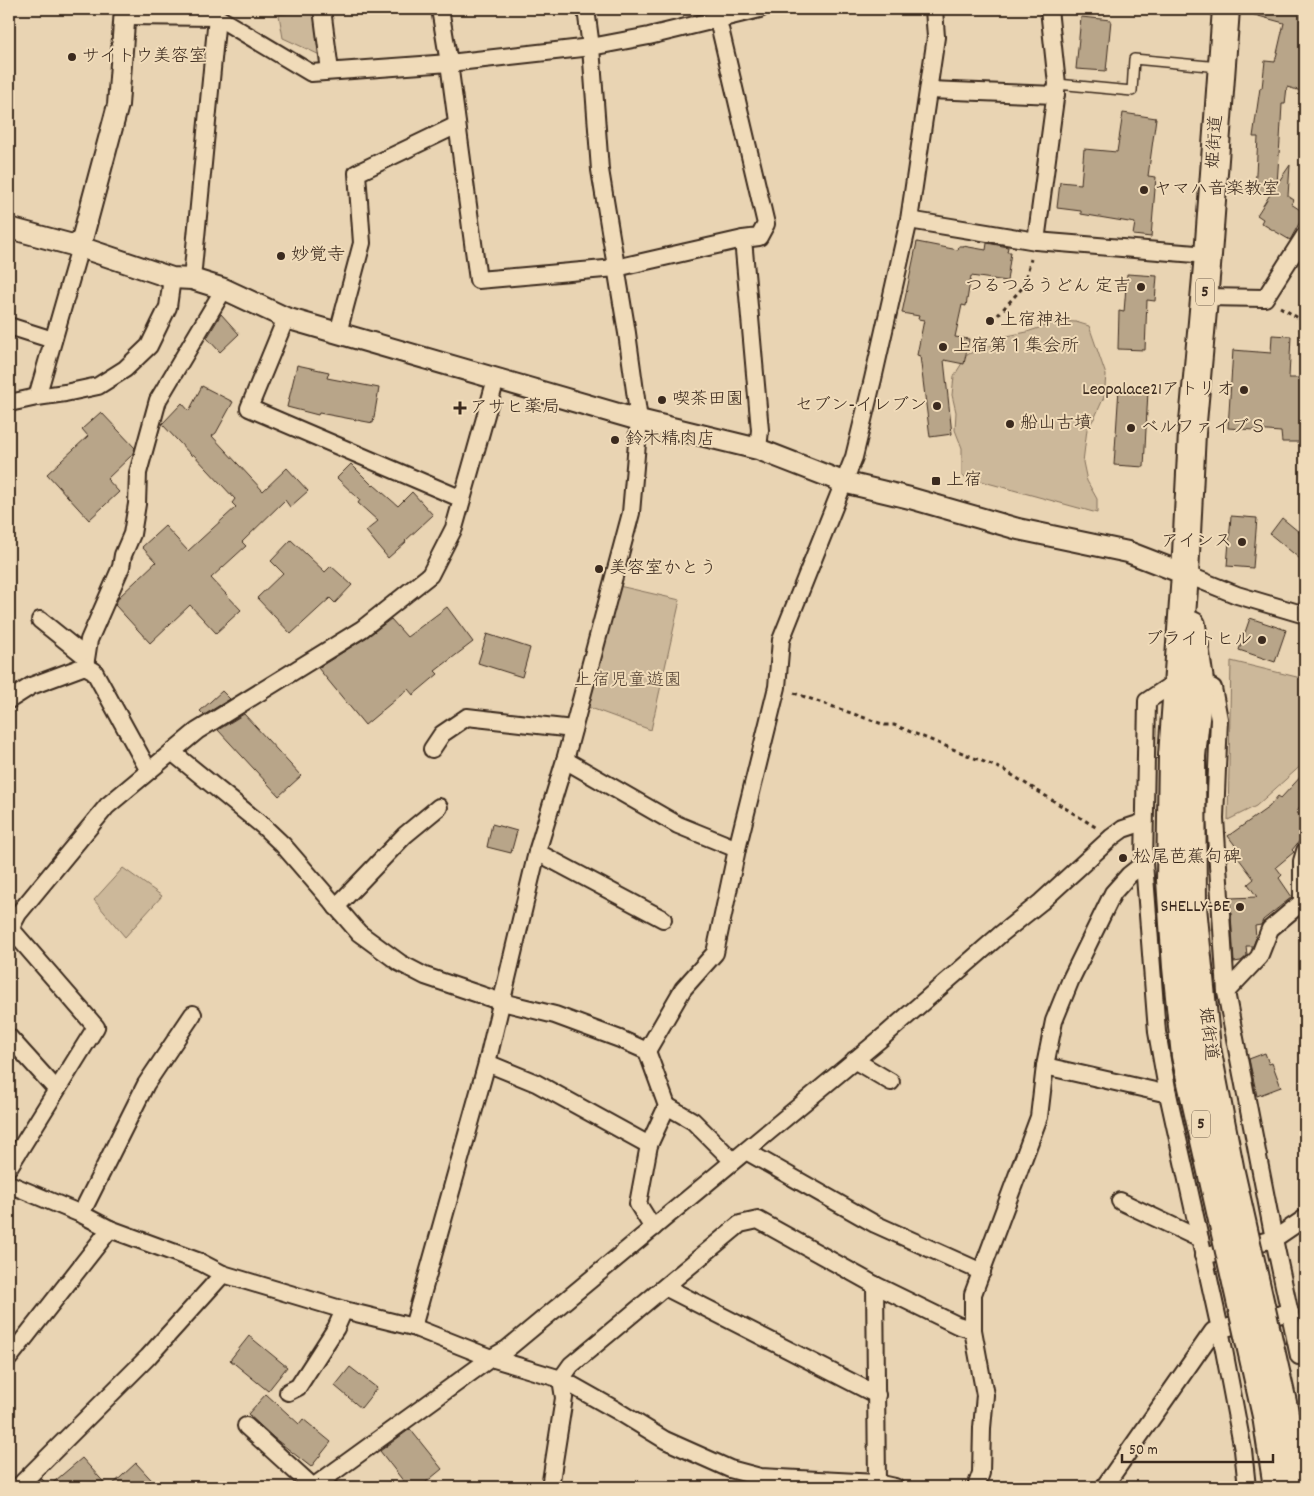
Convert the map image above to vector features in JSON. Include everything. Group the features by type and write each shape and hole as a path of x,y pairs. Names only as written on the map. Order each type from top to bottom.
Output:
{"main road":[{"name":"姫街道","path":"1226,9 1208,255 1192,433 1185,574 1188,681 1170,880 1185,1056 1266,1416 1277,1487"},
{"name":"姫街道","path":"1182,756 1193,907 1207,1048 1231,1172 1284,1407 1297,1487"}],"street":[{"path":"322,9 330,71"},
{"path":"440,9 478,280 616,268 743,239 759,238 766,224 718,20"},
{"path":"413,1327 487,1063 537,852 565,760 631,513 638,420 627,333 600,170 591,47 586,9"},
{"path":"37,397 118,105 126,12 217,17 310,73 449,63 591,47 649,36 760,9"},
{"path":"647,1051 682,989 715,953 737,849 777,687 781,640 854,457 909,220 936,38 934,9"},
{"path":"1036,241 1056,90 1049,9"},
{"path":"192,279 217,17"},
{"path":"929,90 1056,90"},
{"path":"338,333 362,243 357,173 457,126"},
{"path":"909,220 1036,241 1208,255"},
{"path":"9,228 80,247 172,278 192,279 224,289 286,318 638,420 758,449 843,482 910,498 1018,529 1128,552 1237,595 1305,615"},
{"path":"1204,297 1265,298 1305,236"},
{"path":"743,239 760,430 758,449"},
{"path":"9,401 14,402 98,386 125,369 149,346 168,307 172,278"},
{"path":"86,661 89,640 121,567 123,555 132,534 137,504 138,473 158,400 224,289"},
{"path":"286,318 249,408 462,500"},
{"path":"9,326 53,340"},
{"path":"11,1155 96,1027 10,930 14,912 107,806 197,731 362,629 430,575 454,528 496,379"},
{"path":"40,620 86,661 94,671 148,771"},
{"path":"9,700 31,686 86,661"},
{"path":"1247,1487 1243,1450 1220,1329 1168,1094 1157,1032 1144,863 1147,701 1188,681 1213,688 1219,719 1215,818 1226,992 1274,1239 1299,1356"},
{"path":"432,749 442,734 466,716 573,729"},
{"path":"172,752 263,826 283,845 359,933 400,963 426,976 502,1002 555,1015 647,1051 667,1106 693,1121 733,1161"},
{"path":"565,760 678,825 737,849"},
{"path":"336,907 405,835 439,807"},
{"path":"246,1426 313,1487 490,1358 507,1348 854,1060 1041,902 1112,837 1123,829 1144,822"},
{"path":"1226,992 1259,956 1270,928 1302,902 1302,862 1305,851"},
{"path":"537,852 663,919"},
{"path":"976,1487 981,1473 985,1395 973,1330 973,1294 1039,1117 1054,1021 1071,979 1113,893 1128,875 1144,863"},
{"path":"81,1214 146,1084 193,1014"},
{"path":"9,1037 56,1089"},
{"path":"854,1060 891,1082"},
{"path":"487,1063 536,1083 650,1146"},
{"path":"1046,1066 1168,1094"},
{"path":"653,1228 638,1204 650,1146 667,1106"},
{"path":"746,1150 875,1224 982,1272"},
{"path":"9,1184 110,1228 200,1262 223,1274 344,1310 413,1327 490,1358 561,1379 665,1440 730,1469 760,1477 877,1484 895,1487"},
{"path":"1120,1202 1200,1239"},
{"path":"1203,1256 1274,1239 1305,1218"},
{"path":"550,1487 564,1398 561,1379 570,1364 740,1224 758,1220 875,1285 957,1325 973,1330"},
{"path":"9,1358 110,1228"},
{"path":"18,1487 148,1357 223,1274"},
{"path":"875,1285 877,1484"},
{"path":"665,1287 877,1395"},
{"path":"288,1392 298,1387 336,1328 344,1310"},
{"path":"1104,1487 1213,1331 1290,1312"}],"lane":[{"path":"1056,90 1132,91 1134,59 1221,67"}],"path":[{"path":"998,315 1023,287 1036,241"},
{"path":"1265,298 1305,322"},
{"path":"777,687 885,725 894,725 1004,770 1112,837"}],"green space":[{"path":"314,9 320,55 283,38 279,15"},
{"path":"1059,321 1076,322 1089,326 1106,375 1104,397 1087,429 1083,462 1087,481 1097,499 1097,513 962,476 962,448 955,430 956,412 952,395 954,376 967,355 993,345 1007,336 1027,332"},
{"name":"上宿児童遊園","path":"619,586 680,600 651,730 588,707"},
{"path":"1231,661 1305,679 1305,762 1256,806 1228,820"},
{"path":"123,868 162,896 125,937 94,900"}],"building":[{"path":"1251,9 1296,9 1305,11 1305,92 1287,87 1285,104 1282,104 1277,184 1290,165 1288,196 1294,200 1291,204 1305,213 1290,240 1261,223 1263,219 1257,215 1271,193 1255,192 1258,137 1253,137 1265,61 1275,62 1284,23 1251,14"},
{"path":"1081,17 1111,20 1106,71 1076,69"},
{"path":"1123,113 1156,118 1148,176 1156,177 1151,237 1133,235 1135,223 1081,214 1081,211 1057,208 1060,182 1081,184 1084,149 1117,152"},
{"path":"917,242 958,250 959,246 963,246 986,250 987,243 1008,247 1007,252 1011,252 1007,281 971,276 966,306 962,305 955,337 969,339 964,364 944,360 952,434 930,437 920,356 917,355 924,320 918,319 919,316 902,313"},
{"path":"1127,274 1157,276 1155,301 1147,300 1145,350 1118,349 1119,311 1124,312"},
{"path":"221,314 239,334 220,352 207,338"},
{"path":"1272,335 1291,336 1289,378 1305,378 1305,431 1300,431 1301,442 1282,442 1281,432 1228,428 1233,350 1271,353"},
{"path":"297,365 329,372 327,378 379,388 373,423 319,413 318,415 287,407"},
{"path":"202,386 233,402 216,433 212,436 263,491 287,468 308,491 290,507 285,500 242,542 246,546 211,578 241,610 216,633 190,605 150,643 115,605 119,597 156,562 142,547 165,526 188,551 236,507 232,503 235,499 162,424 182,403 189,411"},
{"name":"ベルファイブＳ","path":"1119,388 1148,391 1144,467 1114,465"},
{"path":"101,412 135,448 132,455 107,479 119,492 89,520 47,474 88,436 82,429"},
{"path":"351,464 373,486 398,506 412,492 433,515 388,558 366,531 378,521 358,503 360,500 337,478"},
{"name":"アインス","path":"1231,516 1257,518 1253,568 1227,566"},
{"path":"1282,518 1305,537 1305,563 1270,534"},
{"path":"291,540 325,572 331,566 352,585 335,603 330,598 291,634 257,598 283,573 271,561"},
{"path":"447,607 473,642 435,671 438,674 413,695 408,689 365,725 318,668 367,637 391,619 407,637"},
{"name":"ブライトヒル","path":"1250,618 1286,630 1275,662 1239,650"},
{"path":"487,634 530,648 522,677 478,663"},
{"path":"222,691 230,699 204,715 200,711"},
{"path":"244,714 301,776 279,796 218,730"},
{"path":"1305,772 1305,802 1296,812 1305,819 1305,834 1292,850 1294,852 1276,867 1282,875 1279,878 1292,897 1263,920 1261,925 1255,926 1256,938 1253,946 1246,946 1247,956 1241,961 1234,962 1230,898 1257,897 1248,884 1254,879 1236,855 1240,852 1228,836 1269,807 1278,796 1281,798"},
{"path":"492,824 517,831 511,853 487,847"},
{"path":"1265,1053 1269,1064 1272,1063 1281,1087 1257,1096 1249,1059"},
{"path":"249,1336 287,1367 268,1391 230,1360"},
{"path":"350,1367 377,1388 361,1408 335,1386"},
{"path":"266,1394 299,1424 303,1419 331,1442 311,1467 274,1438 248,1414"},
{"path":"410,1429 442,1469 420,1487 408,1487 380,1451"},
{"path":"82,1458 108,1487 32,1487 41,1478 49,1486"},
{"path":"136,1463 158,1487 110,1487"}],"place":[{"name":"サイトウ美容室","path":"72,57"},
{"name":"ヤマハ音楽教室","path":"1144,190"},
{"name":"妙覚寺","path":"281,256"},
{"name":"つるつるうどん 定吉","path":"1141,287"},
{"name":"上宿神社","path":"990,321"},
{"name":"上宿第１集会所","path":"943,347"},
{"name":"Leopalace21アトリオ","path":"1244,390"},
{"name":"喫茶田園","path":"662,400"},
{"name":"セブン-イレブン","path":"937,406"},
{"name":"アサヒ薬局","path":"460,408"},
{"name":"船山古墳","path":"1010,424"},
{"name":"ベルファイブＳ","path":"1131,428"},
{"name":"鈴木精肉店","path":"615,440"},
{"name":"上宿","path":"936,481"},
{"name":"アインス","path":"1242,542"},
{"name":"美容室かとう","path":"599,569"},
{"name":"ブライトヒル","path":"1262,640"},
{"name":"松尾芭蕉句碑","path":"1123,858"},
{"name":"SHELLY-BE","path":"1240,907"}]}
